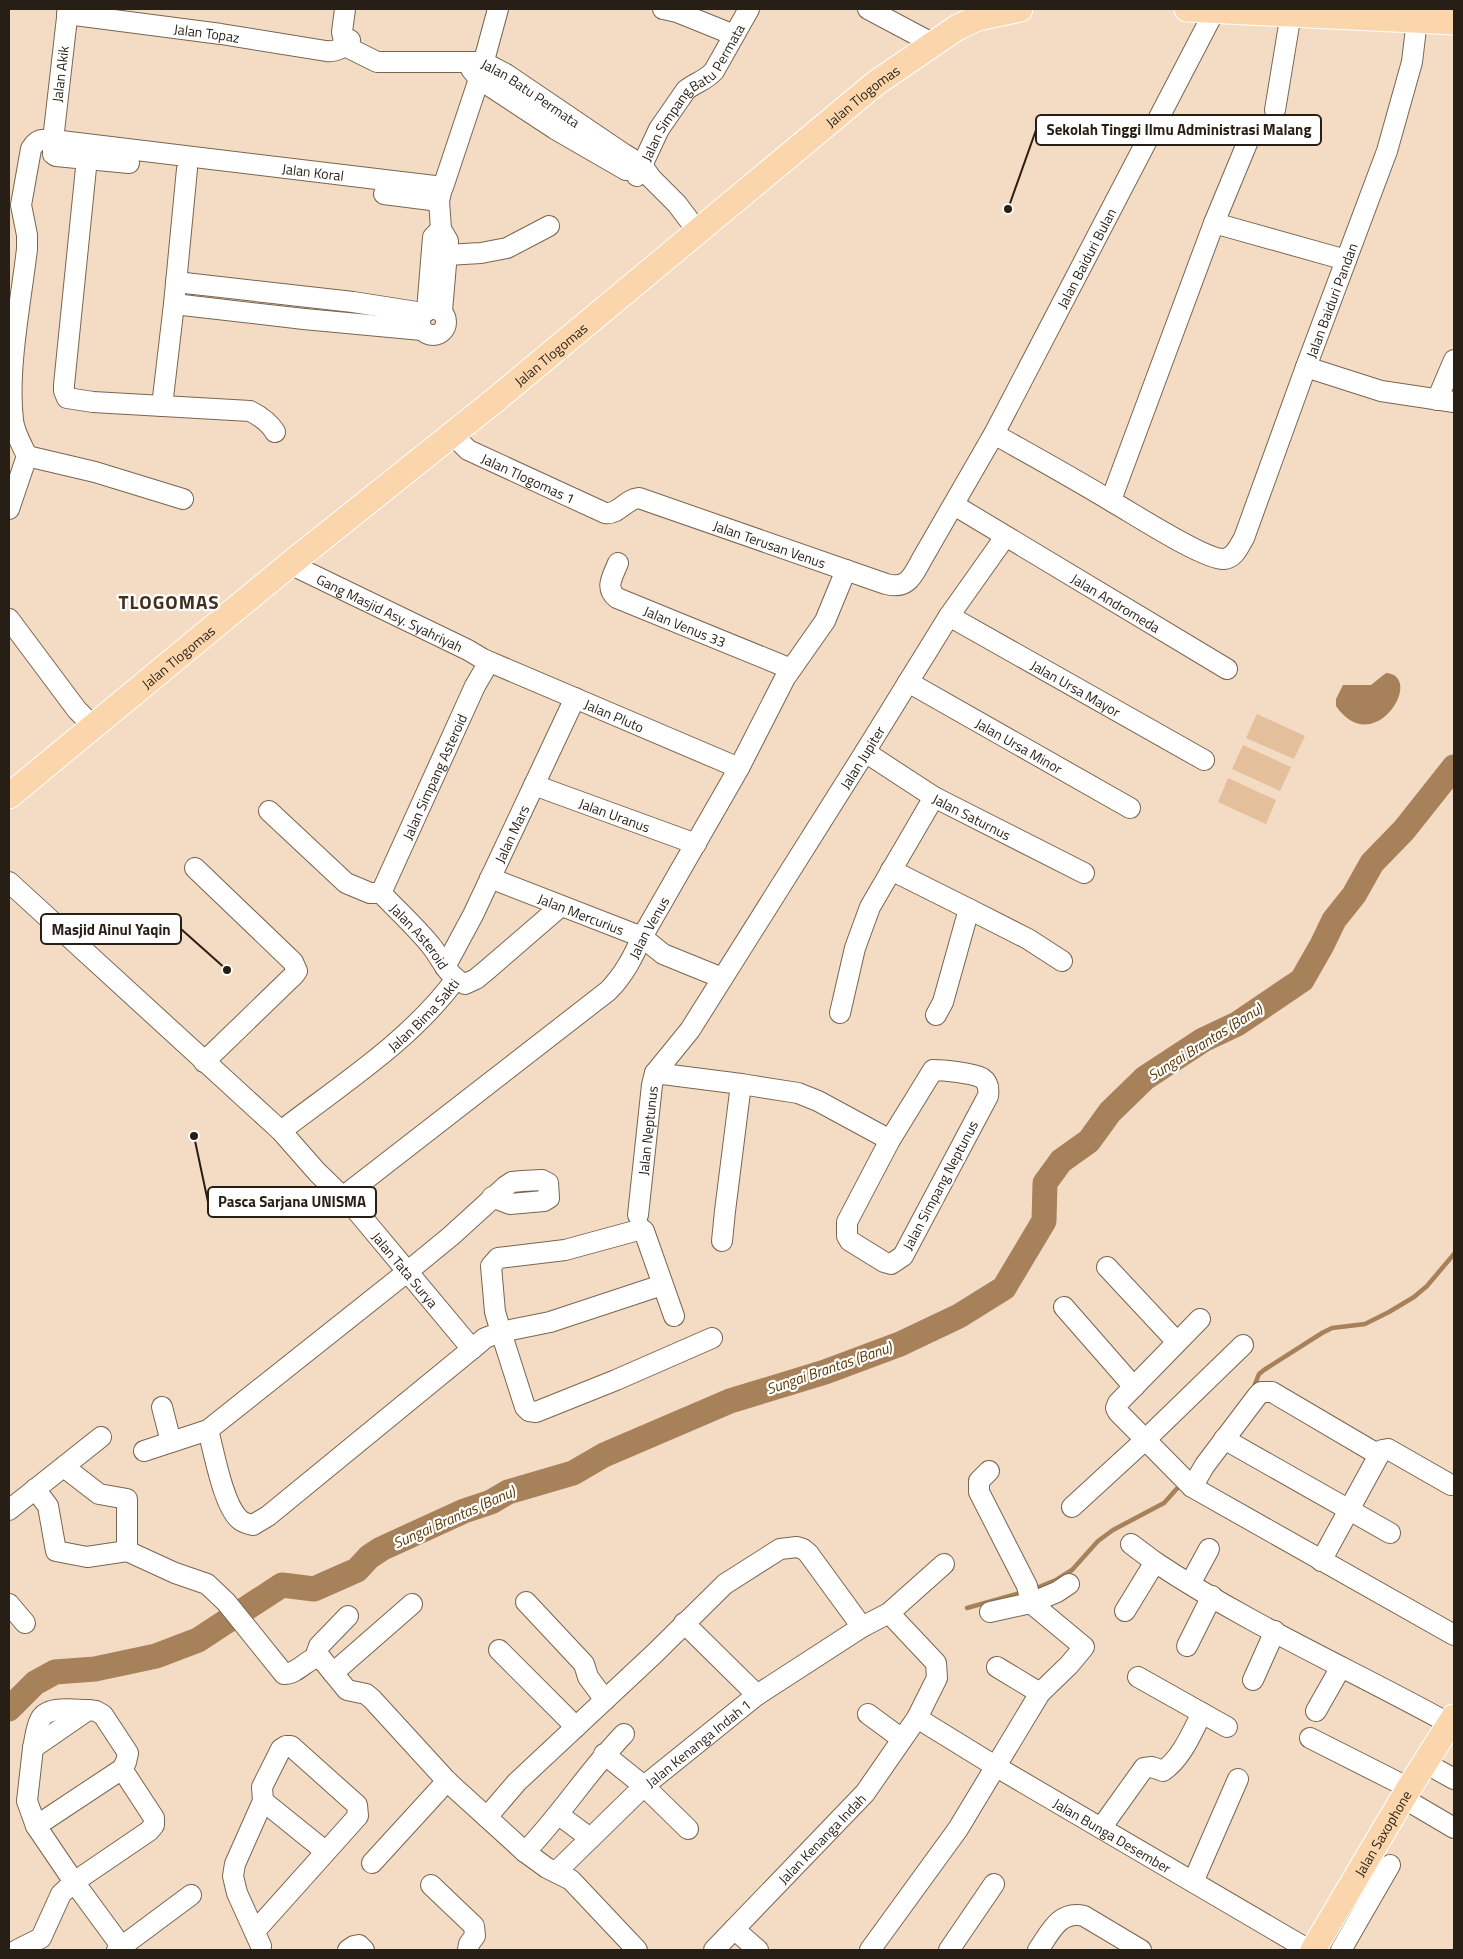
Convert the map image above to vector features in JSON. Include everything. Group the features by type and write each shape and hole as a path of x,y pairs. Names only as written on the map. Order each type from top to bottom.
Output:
{"main road":[{"name":"Jalan Tlogomas","path":"9,796 290,564 452,434 694,227 876,83 958,27 978,18 1020,9"},
{"path":"1187,9 1259,10 1291,13 1435,18"},
{"name":"Jalan Saxophone","path":"1311,1950 1452,1720"}],"street":[{"path":"345,9 342,26 346,41 374,61 388,60 475,67"},
{"path":"428,316 447,255 448,241 442,229 441,194 475,67 498,9"},
{"path":"664,9 677,12 734,35"},
{"name":"Jalan Simpang Batu Permata","path":"644,173 659,129 686,90 692,85 707,79 714,71 749,9"},
{"path":"868,9 932,43"},
{"name":"Jalan Baiduri Bulan","path":"922,558 994,434 1215,10"},
{"name":"Jalan Topaz","path":"68,11 326,51 340,50 346,41"},
{"name":"Jalan Akik","path":"53,140 68,11"},
{"path":"1275,110 1291,13"},
{"name":"Jalan Baiduri Pandan","path":"1110,500 1166,533 1214,557 1223,559 1230,557 1236,552 1244,538 1390,143 1412,62 1435,18"},
{"name":"Jalan Batu Permata","path":"475,67 555,129 644,173 677,204 694,227"},
{"path":"9,509 27,456 13,422 12,390 27,250 27,235 22,212 15,201 31,149 35,142 41,139 53,140 53,154 56,156 441,194"},
{"name":"Jalan Koral","path":"53,140 441,194"},
{"path":"994,434 1110,500 1214,223 1248,141"},
{"path":"86,158 65,375 65,395 68,398 93,402 250,411 259,416 275,432"},
{"path":"162,406 187,169"},
{"path":"1214,223 1346,260"},
{"path":"447,255 487,252 507,248 549,226"},
{"path":"428,316 433,238 442,229"},
{"path":"176,282 353,302 428,316"},
{"path":"304,319 306,297"},
{"path":"174,304 304,319 428,316"},
{"path":"1306,367 1381,391 1446,401 1454,360"},
{"name":"Jalan Tlogomas 1","path":"452,434 468,450 609,514"},
{"path":"27,456 95,472 183,499"},
{"name":"Jalan Terusan Venus","path":"609,514 618,510 630,500 639,498 886,584 900,586 910,579 922,558"},
{"path":"954,505 1005,537"},
{"name":"Jalan Jupiter","path":"722,978 949,616 1005,537"},
{"name":"Jalan Andromeda","path":"1005,537 1227,669"},
{"name":"Jalan Venus 33","path":"618,563 609,588 616,598 791,669"},
{"name":"Gang Masjid Asy. Syahriyah","path":"290,564 489,662"},
{"name":"Jalan Venus","path":"344,1196 608,991 625,972 642,937 739,768 791,669 825,621 846,570"},
{"name":"Jalan Ursa Mayor","path":"949,616 1204,760"},
{"path":"12,623 77,710 93,726"},
{"name":"Jalan Pluto","path":"489,662 739,768"},
{"name":"Jalan Simpang Asteroid","path":"381,893 475,686 489,662"},
{"name":"Jalan Ursa Minor","path":"908,682 1130,808"},
{"name":"Jalan Mars","path":"451,973 473,915 575,698"},
{"name":"Jalan Saturnus","path":"865,752 934,797 1084,873"},
{"name":"Jalan Uranus","path":"534,785 696,844"},
{"path":"840,1013 858,940 870,907 934,797"},
{"path":"269,811 346,883 370,893 381,893"},
{"path":"195,868 292,962 297,971 204,1062"},
{"path":"891,870 1028,940 1062,961"},
{"name":"Jalan Mercurius","path":"490,878 642,937 663,954 722,978"},
{"name":"Jalan Tata Surya","path":"9,882 281,1131 317,1172 344,1196 472,1349"},
{"name":"Jalan Asteroid","path":"381,893 431,946 451,973"},
{"name":"Jalan Bima Sakti","path":"281,1131 408,1032 434,1006 451,973 465,984 476,979 561,906"},
{"path":"936,1015 945,995 969,909"},
{"name":"Jalan Neptunus","path":"638,1215 652,1085 655,1073 690,1030 722,978"},
{"name":"Jalan Simpang Neptunus","path":"933,1070 947,1070 981,1077 987,1083 989,1089 988,1096 923,1219 903,1256 891,1264 884,1262 850,1241 846,1230 847,1222 890,1140 933,1070"},
{"path":"655,1073 798,1093 818,1101 890,1140"},
{"path":"722,1241 724,1210 742,1084"},
{"path":"144,1451 208,1430 451,1236 492,1197"},
{"path":"674,1316 644,1230 642,1229 565,1250 498,1258 491,1266 495,1312 525,1407 529,1411 536,1412 616,1380 712,1338"},
{"path":"1107,1267 1177,1342"},
{"path":"208,1430 225,1492 234,1512 239,1520 246,1524 254,1525 268,1516 485,1338 501,1332 550,1322 662,1285"},
{"path":"1064,1307 1134,1387"},
{"path":"1200,1319 1118,1403 1116,1408 1145,1440 1187,1481 1321,1561 1454,1636"},
{"path":"1072,1507 1145,1440 1243,1345"},
{"path":"1187,1481 1205,1465 1258,1395 1266,1391 1272,1392 1379,1455"},
{"path":"162,1407 171,1442"},
{"path":"9,1510 101,1437"},
{"path":"1224,1439 1390,1533"},
{"path":"1321,1561 1382,1450 1388,1449 1451,1486"},
{"path":"64,1467 98,1494 127,1499 127,1551"},
{"path":"870,1950 958,1829 1040,1693 1092,1644 1029,1595 979,1492 979,1481 989,1471"},
{"path":"35,1489 48,1506 56,1551 87,1557 127,1551 175,1573 206,1584 226,1602 284,1674 292,1673 315,1658 320,1657 347,1690 366,1694 372,1699 447,1780 525,1852 571,1880 637,1950"},
{"path":"1131,1544 1190,1584 1276,1632 1342,1667 1452,1720"},
{"path":"487,1817 517,1782 606,1700 725,1584 780,1549 803,1548 862,1627"},
{"path":"1190,1584 1209,1549"},
{"path":"1126,1611 1155,1562"},
{"name":"Jalan Kenanga Indah 1","path":"556,1872 644,1786 757,1695 862,1627 889,1613 944,1564"},
{"path":"990,1612 1029,1595 1057,1592 1069,1584"},
{"path":"1188,1646 1212,1596"},
{"path":"526,1602 584,1664 588,1678 606,1700"},
{"path":"9,1604 26,1623"},
{"path":"333,1673 412,1604"},
{"name":"Jalan Kenanga Indah","path":"714,1950 866,1792 917,1718 937,1678 934,1660 889,1613"},
{"path":"315,1658 319,1646 348,1616"},
{"path":"684,1623 757,1695"},
{"path":"1253,1680 1276,1632"},
{"path":"499,1650 576,1727"},
{"path":"997,1667 1040,1693"},
{"path":"1316,1711 1342,1667"},
{"path":"1138,1677 1226,1727"},
{"path":"36,1826 122,1769 126,1762 128,1752 103,1716 96,1711 88,1710 33,1748 27,1801 36,1826 121,1949 191,1895"},
{"path":"1101,1828 1144,1768 1152,1767 1163,1771 1172,1763 1181,1752 1202,1713"},
{"path":"868,1714 902,1739"},
{"name":"Jalan Bunga Desember","path":"917,1718 995,1766 1311,1950"},
{"path":"525,1852 559,1815 604,1754 624,1734"},
{"path":"1310,1738 1406,1793 1454,1828"},
{"path":"291,1746 357,1805 358,1816 325,1851 259,1944 237,1893 233,1876 235,1864 264,1800 262,1787 281,1748 291,1746"},
{"path":"604,1754 644,1786 688,1829"},
{"path":"1425,1763 1454,1779"},
{"path":"17,1950 44,1944 61,1894 74,1882 154,1825 154,1818 122,1769"},
{"path":"1193,1882 1238,1779"},
{"path":"372,1863 447,1780"},
{"path":"264,1800 325,1851"},
{"path":"559,1815 590,1838"},
{"path":"1341,1950 1390,1865"},
{"path":"950,1950 994,1884"},
{"path":"431,1885 474,1926 475,1936 468,1944 468,1950"},
{"path":"1038,1950 1059,1921 1068,1915 1076,1914 1084,1916 1115,1944 1141,1950"},
{"path":"734,1929 758,1950"},
{"path":"348,1950 359,1945 364,1950"}],"shaded area":[{"path":"1386,673 1397,678 1400,687 1398,699 1390,711 1379,721 1365,724 1351,720 1336,706 1336,699 1343,685 1371,685"},
{"path":"1257,714 1305,736 1294,759 1246,738"},
{"path":"1243,745 1291,767 1280,791 1232,769"},
{"path":"1228,778 1276,800 1266,824 1218,802"}],"waterway":[{"name":"Sungai Brantas (Banu)","path":"9,1709 35,1683 55,1672 95,1669 156,1656 198,1640 282,1585 314,1589 357,1570 369,1557 381,1549 464,1511 491,1502 508,1492 573,1473 604,1455 730,1401 825,1372 900,1344 959,1316 1004,1288 1044,1221 1045,1183 1061,1161 1089,1141 1110,1112 1145,1078 1203,1040 1237,1024 1302,980 1334,920 1354,895 1372,863 1404,830 1454,767"},
{"path":"1253,1389 1259,1374 1322,1333 1332,1328 1365,1324 1414,1297 1427,1286 1454,1254"},
{"path":"1034,1589 1056,1580 1072,1570 1098,1541 1113,1530 1164,1503 1182,1483"},
{"path":"967,1608 1024,1592"}],"place":[{"name":"Sekolah Tinggi Ilmu Administrasi Malang","path":"1008,209"},
{"name":"Masjid Ainul Yaqin","path":"227,970"},
{"name":"Pasca Sarjana UNISMA","path":"194,1136"}],"district":[{"name":"TLOGOMAS","path":"169,601"}]}
